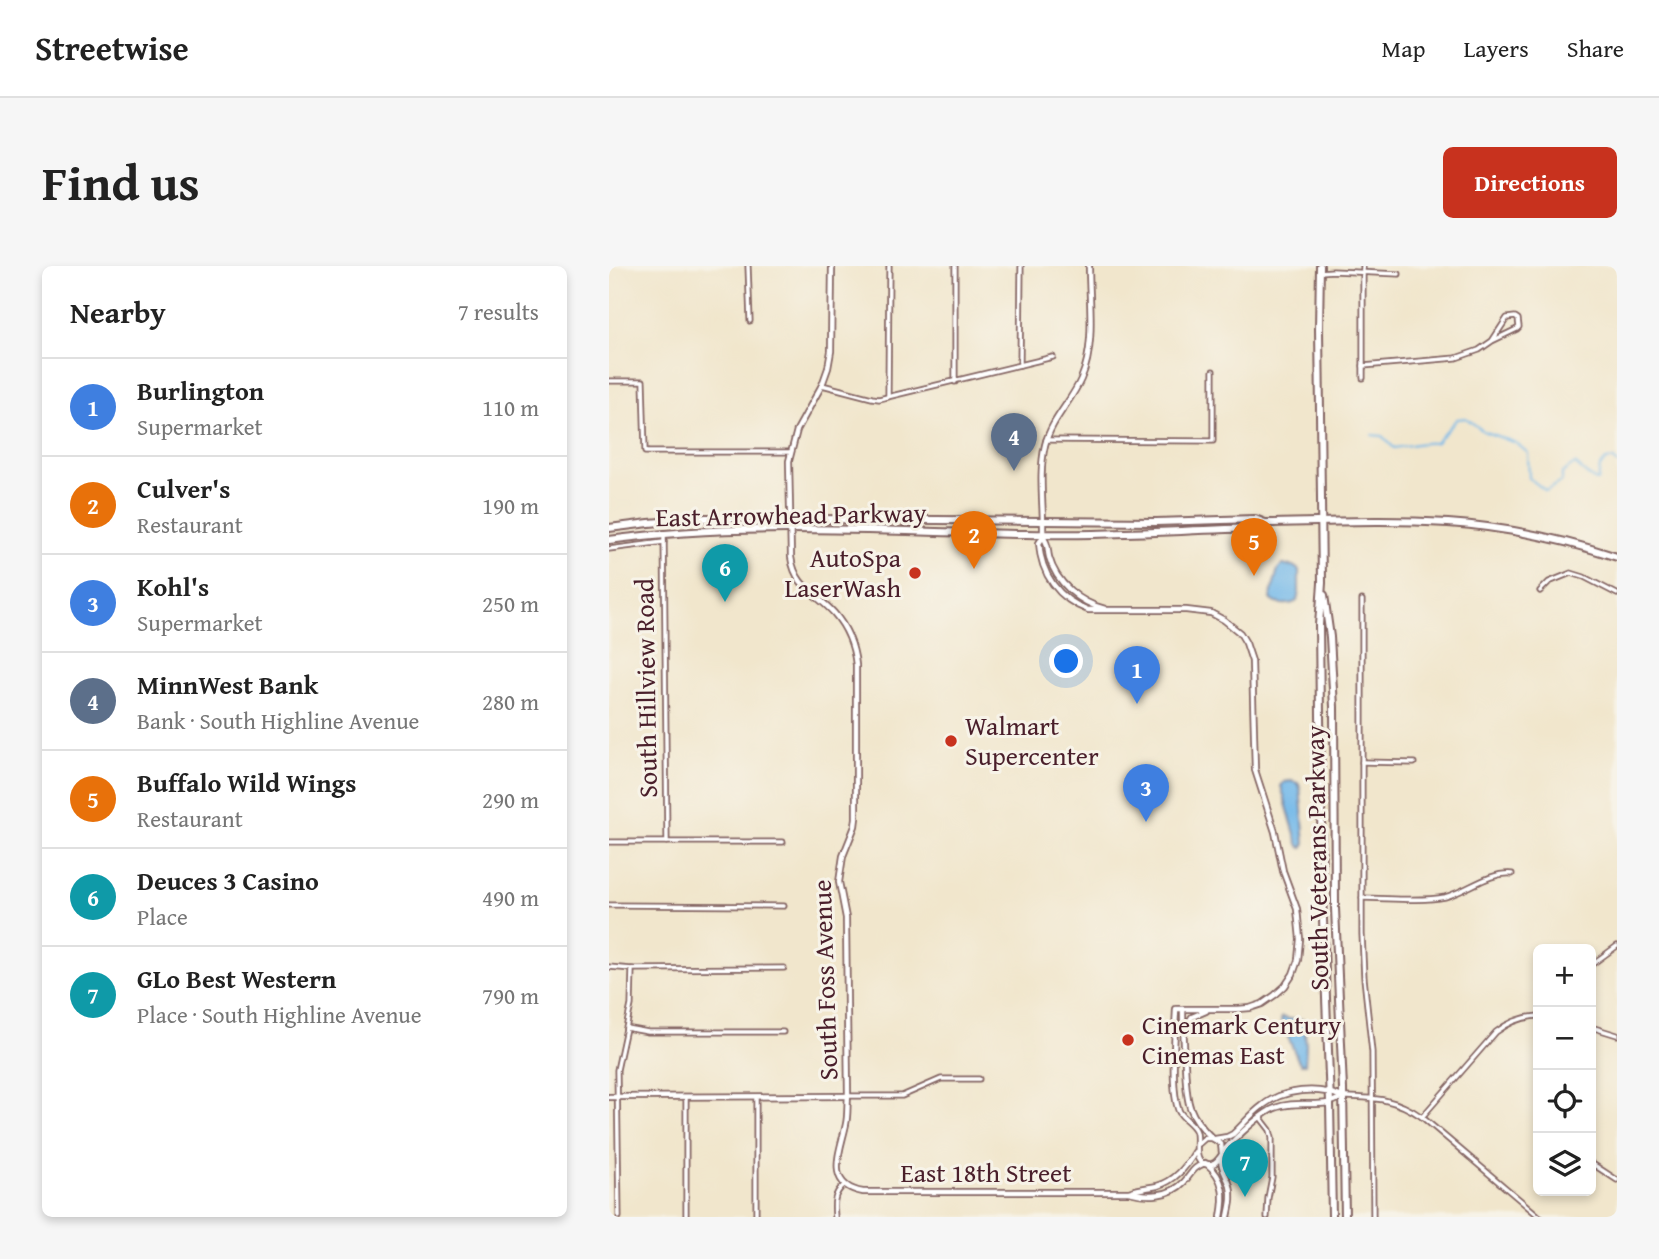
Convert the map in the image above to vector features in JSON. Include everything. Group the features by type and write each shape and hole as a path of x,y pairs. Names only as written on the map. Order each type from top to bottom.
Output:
{"main road":[{"name":"South Veterans Parkway","path":"1320,269 1322,583 1319,625 1322,893 1332,1217"},
{"name":"East Arrowhead Parkway","path":"609,528 706,518 1043,522 1255,519 1265,523 1423,522 1496,528 1550,538 1617,557"},
{"name":"East Arrowhead Parkway","path":"609,540 714,530 790,529 1043,536 1259,528 1265,523"},
{"name":"South Veterans Parkway","path":"1322,583 1330,637 1333,707 1335,908 1345,1217"}],"street":[{"path":"748,266 750,321"},
{"name":"South Foss Avenue","path":"832,266 831,351 828,368 822,385 797,430 788,469 791,557 796,574 806,589 839,620 851,642 856,665 856,818 843,856 839,882 846,918 848,1096 847,1122 837,1158 838,1172 844,1185 835,1196 835,1217"},
{"path":"888,397 889,266"},
{"path":"955,266 955,382"},
{"path":"1020,266 1020,365"},
{"path":"1089,266 1090,330 1087,360 1077,388 1053,424 1046,440 1042,468 1043,536 1038,543 1041,560 1049,579 1058,591 1073,603 1088,610 1186,610 1211,613 1240,634 1252,661 1255,770 1275,832 1283,871 1297,909 1299,953 1296,967 1280,991 1269,1000 1250,1008 1175,1009 1175,1095 1180,1113 1197,1133 1198,1158 1215,1172 1223,1188 1225,1196 1221,1217"},
{"path":"1363,266 1363,377"},
{"path":"1320,269 1399,274"},
{"path":"1363,366 1448,360 1479,350 1517,329 1518,319 1507,318 1492,341"},
{"path":"822,385 872,398 888,397 1053,357"},
{"path":"1046,440 1213,441 1213,371"},
{"path":"609,381 643,381 645,452 790,452"},
{"name":"South Hillview Road","path":"664,533 667,842"},
{"path":"1043,536 1048,542 1049,558 1053,567 1065,584 1085,602 1109,610"},
{"path":"609,549 664,542"},
{"path":"1540,591 1549,582 1571,573 1617,594"},
{"path":"1362,600 1363,966 1372,1052 1373,1217"},
{"path":"1362,762 1414,763"},
{"path":"609,842 783,842"},
{"path":"1362,898 1441,897 1492,877 1512,874"},
{"path":"609,905 784,906"},
{"path":"1596,961 1617,946"},
{"path":"609,967 784,968"},
{"path":"619,1217 617,1070 631,1005 632,969"},
{"path":"1183,1009 1182,1037 1188,1104 1196,1119 1220,1144 1221,1168 1230,1184 1232,1195 1228,1217"},
{"path":"1182,1037 1192,1017 1213,1009"},
{"path":"1422,1117 1496,1032 1509,1023 1533,1017"},
{"path":"626,1028 648,1032 783,1032"},
{"path":"1596,1029 1617,1035"},
{"path":"609,1097 902,1096 941,1079 979,1079"},
{"path":"1197,1144 1205,1138 1227,1137 1233,1134 1259,1108 1278,1097 1296,1092 1330,1091 1343,1097 1373,1097 1397,1102 1422,1117 1540,1217"},
{"path":"686,1097 686,1217"},
{"path":"756,1097 756,1217"},
{"path":"1330,1103 1343,1097"},
{"name":"East 18th Street","path":"844,1185 854,1191 863,1192 1129,1192 1149,1195 1169,1191 1181,1185 1193,1169 1206,1163 1214,1163 1270,1110 1281,1106 1330,1103"},
{"path":"1260,1117 1270,1130 1272,1139 1272,1177 1267,1217"},
{"name":"East 18th Street","path":"1129,1192 1172,1180 1196,1152"},
{"path":"1596,1166 1617,1180"}],"water":[{"path":"1283,565 1299,570 1297,601 1291,604 1279,604 1270,599 1278,569"},
{"path":"1284,782 1298,783 1300,787 1305,843 1302,848 1297,841 1281,786"},
{"path":"1282,1017 1304,1021 1305,1064 1298,1060 1281,1021"}],"waterway":[{"path":"1372,435 1382,436 1394,448 1435,443 1457,419 1466,418 1483,431 1516,443 1528,453 1529,478 1546,491 1562,481 1562,473 1575,464 1598,481 1600,467 1606,460 1614,460 1617,464"}],"place":[{"name":"MinnWest Bank","path":"1014,471"},
{"name":"Culver's","path":"974,569"},
{"name":"AutoSpa LaserWash","path":"915,573"},
{"name":"Buffalo Wild Wings","path":"1254,576"},
{"name":"Deuces 3 Casino","path":"725,602"},
{"name":"Burlington","path":"1137,704"},
{"name":"Walmart Supercenter","path":"951,741"},
{"name":"Kohl's","path":"1146,822"},
{"name":"Cinemark Century Cinemas East","path":"1128,1040"},
{"name":"GLo Best Western","path":"1245,1197"}]}
